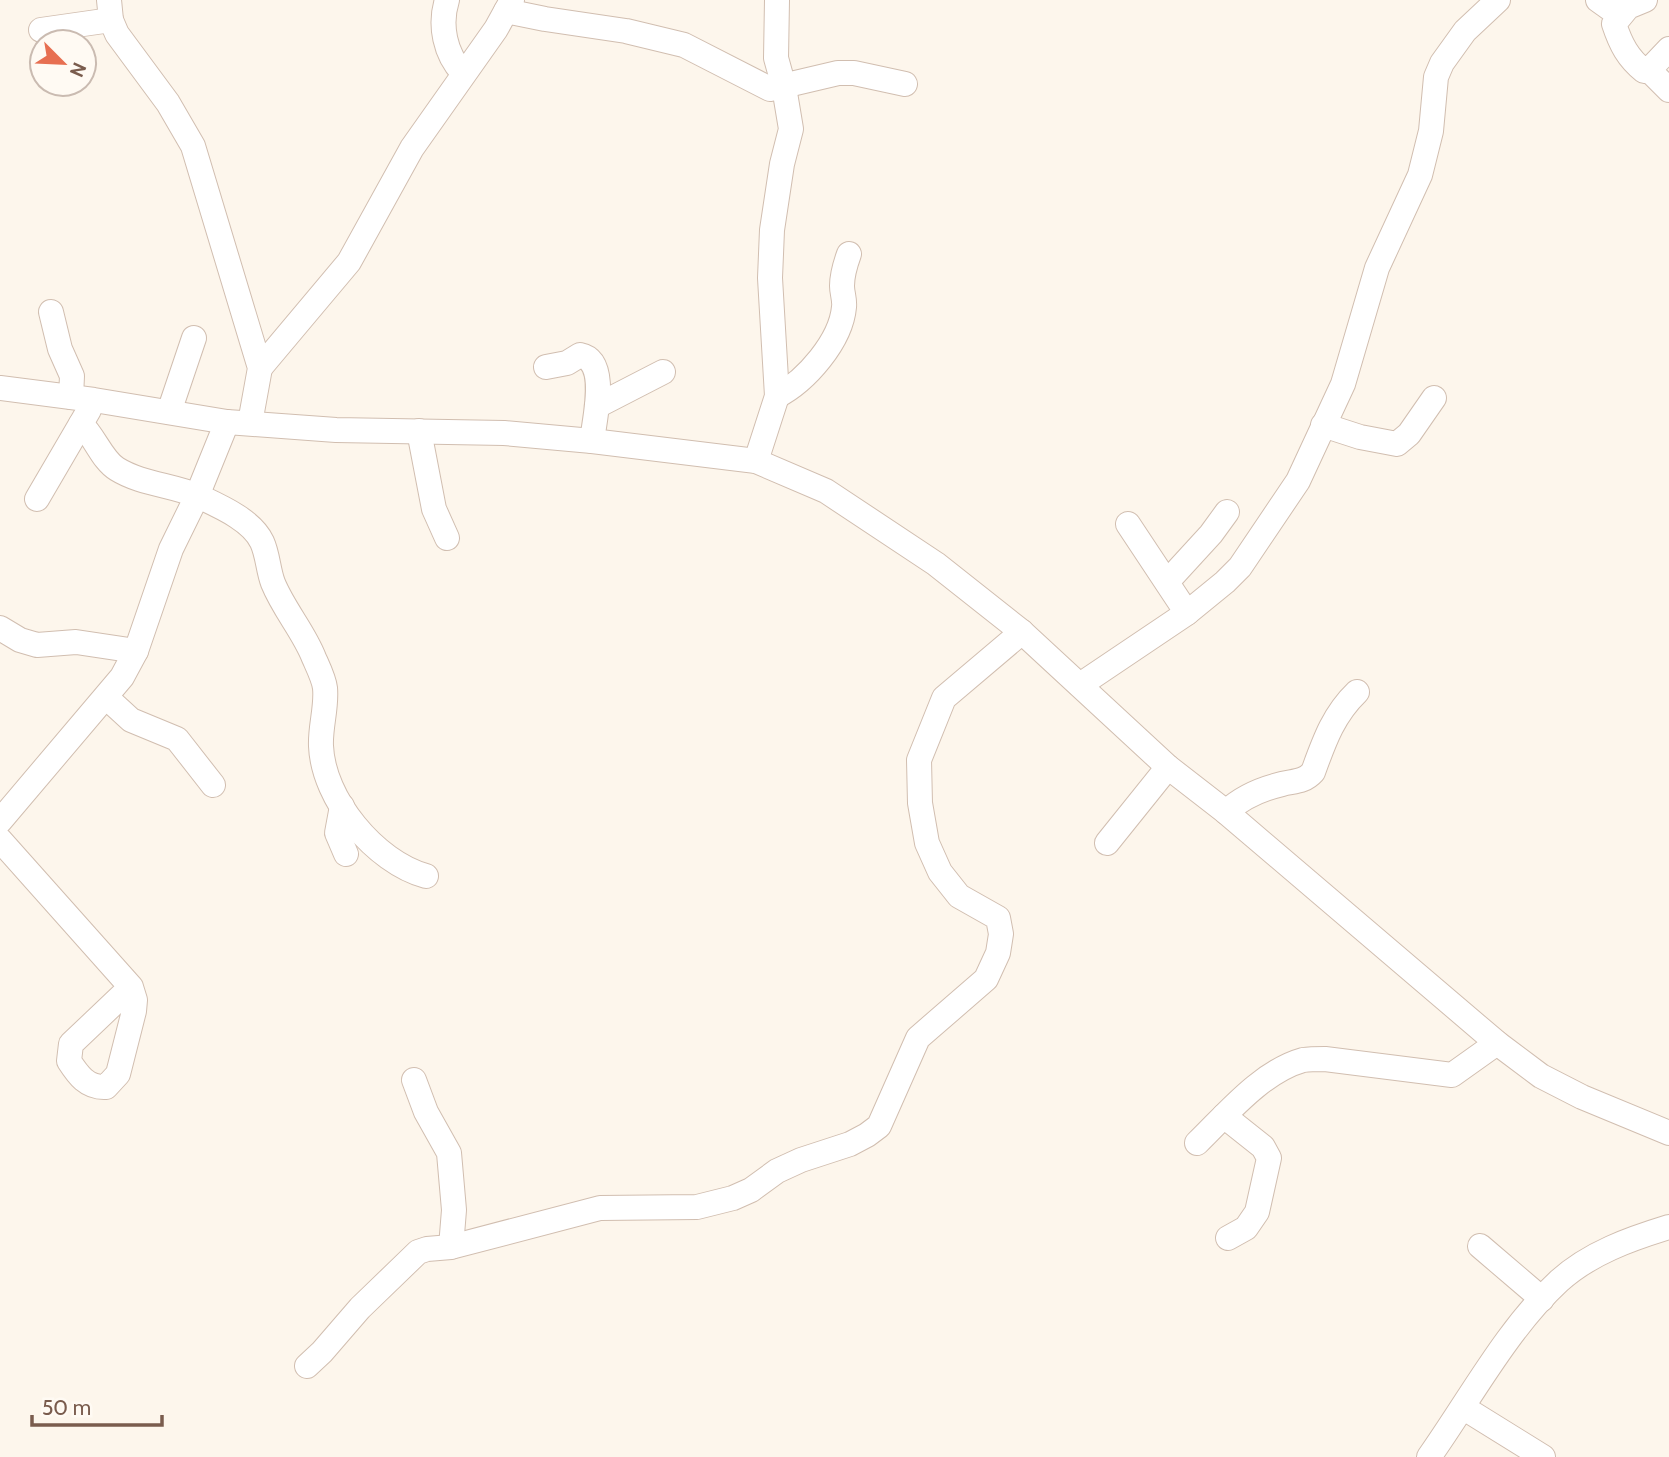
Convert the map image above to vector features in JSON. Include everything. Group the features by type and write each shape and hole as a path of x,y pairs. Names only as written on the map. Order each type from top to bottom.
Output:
{"street":[{"path":"447,0 443,22 448,48 454,63 463,73"},
{"path":"756,461 777,396 770,278 774,211 791,129 776,58 777,0"},
{"path":"1080,685 1207,599 1240,567 1298,481 1343,384 1377,268 1420,175 1431,131 1436,77 1442,63 1465,30 1498,0"},
{"path":"1598,0 1619,16"},
{"path":"1645,0 1628,6 1614,24 1621,46 1644,71 1649,70 1669,49"},
{"path":"0,821 107,698 122,677 136,650 171,550 197,496 238,423 260,368 349,262 412,148 496,29 509,5 545,19 653,36 684,45 765,88 783,87 838,73 854,73 905,84"},
{"path":"48,28 110,10 126,50 168,103 193,146 260,368"},
{"path":"1649,70 1669,90"},
{"path":"777,396 790,389 829,348 836,335 844,303 843,270 849,254"},
{"path":"37,499 81,424 83,399 60,349 51,313"},
{"path":"169,412 194,338"},
{"path":"546,367 568,363 580,355 586,356 592,362 597,374 597,406 592,441"},
{"path":"597,406 663,372"},
{"path":"0,388 238,423 336,430 504,433 756,461 826,491 936,564 1022,632 1168,767 1226,812 1497,1043 1541,1076 1582,1097 1669,1133"},
{"path":"1322,425 1360,437 1397,444 1409,434 1434,398"},
{"path":"81,424 117,470 197,496 236,516 262,541 273,583 313,655 325,685 321,726 322,759 328,782 356,827 384,855 412,872 426,876"},
{"path":"419,431 434,509 447,538"},
{"path":"1167,582 1211,534 1227,512"},
{"path":"1128,524 1187,613"},
{"path":"0,628 20,640 37,645 76,642 136,650"},
{"path":"307,1366 410,1259 427,1249 451,1247 600,1208 697,1207 733,1198 751,1190 777,1171 800,1160 850,1144 879,1126 918,1038 986,979 998,953 1001,934 998,918 959,896 940,872 927,843 920,803 919,760 944,698 1022,632"},
{"path":"1226,812 1240,798 1280,784 1299,782 1310,776 1328,732 1344,704 1357,692"},
{"path":"107,698 131,720 177,739 214,785"},
{"path":"1107,843 1168,767"},
{"path":"342,806 337,833 346,854"},
{"path":"0,840 131,987"},
{"path":"1197,1143 1254,1088 1278,1072 1305,1060 1325,1059 1452,1075 1497,1043"},
{"path":"414,1080 426,1112 450,1153 454,1210 451,1247"},
{"path":"1224,1116 1264,1147 1269,1158 1257,1212 1246,1228 1228,1238"},
{"path":"1429,1457 1464,1408 1501,1348 1560,1280 1598,1254 1628,1240 1669,1227"},
{"path":"1480,1246 1542,1299"},
{"path":"1464,1408 1543,1457"}]}
